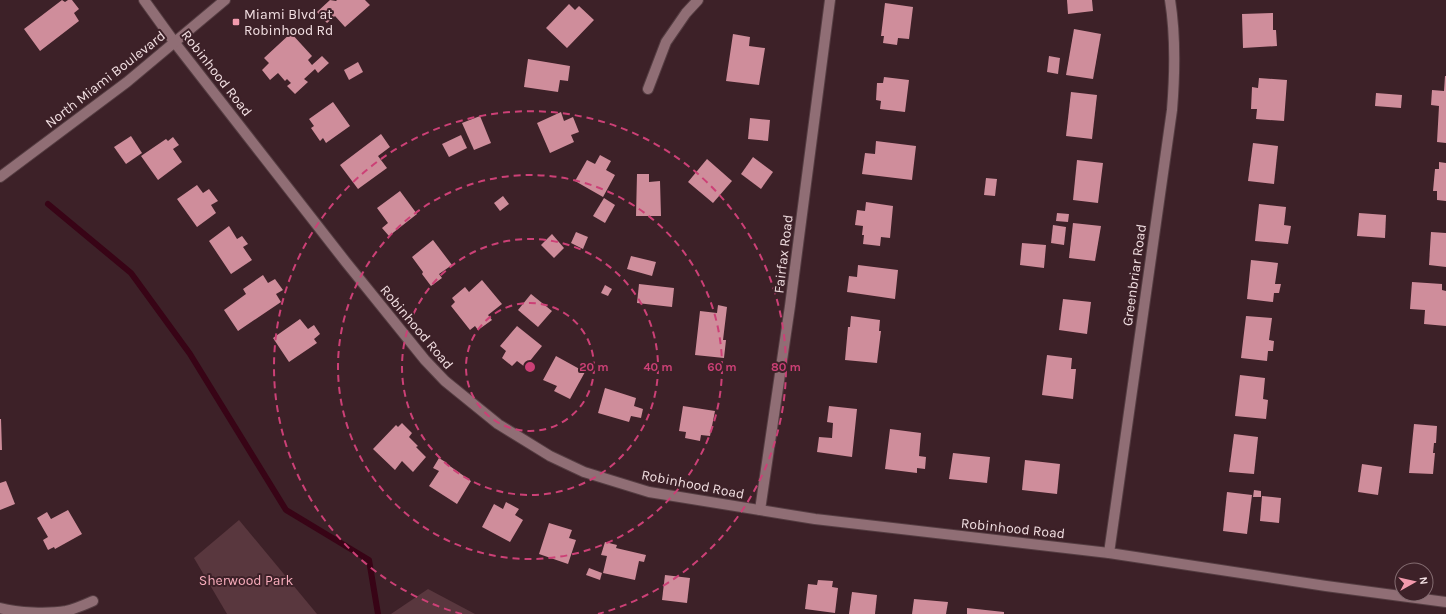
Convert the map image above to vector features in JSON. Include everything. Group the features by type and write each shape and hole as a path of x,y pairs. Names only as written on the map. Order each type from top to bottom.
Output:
{"street":[{"name":"Robinhood Road","path":"144,0 175,43 390,317 445,381 498,424 550,456 584,472 649,492 815,519 1109,553 1326,586 1446,602"},
{"name":"North Miami Boulevard","path":"0,177 127,82 225,0"},
{"path":"648,89 666,42 686,13 698,0"},
{"name":"Fairfax Road","path":"760,510 790,306 830,0"},
{"name":"Greenbriar Road","path":"1109,553 1172,110 1175,54 1173,18 1170,0"},
{"path":"0,608 19,612 65,612 93,602"}],"green space":[{"name":"Sherwood Park","path":"239,520 317,614 227,614 194,558"},
{"path":"428,589 475,614 391,614"}],"building":[{"path":"62,0 65,2 72,0 79,9 74,13 79,21 40,51 24,29"},
{"path":"330,0 365,0 370,5 345,27 335,16 327,23 317,12"},
{"path":"1067,0 1092,0 1093,11 1068,14"},
{"path":"885,3 913,7 909,39 898,38 897,45 883,43 884,36 881,36"},
{"path":"569,4 575,10 579,6 594,20 567,48 546,28"},
{"path":"1273,13 1273,30 1276,30 1277,46 1243,48 1242,14"},
{"path":"1074,29 1101,34 1093,79 1066,75"},
{"path":"291,33 312,56 308,60 312,65 322,56 329,63 318,73 315,69 304,79 308,82 295,94 287,86 291,83 287,79 285,81 278,73 270,80 262,70 269,63 264,58"},
{"path":"733,34 750,37 749,46 765,48 759,85 726,81"},
{"path":"1049,56 1060,58 1058,74 1047,72"},
{"path":"528,59 570,66 568,81 560,80 558,92 524,87"},
{"path":"358,62 363,72 349,80 344,70"},
{"path":"1445,76 1446,143 1437,142 1439,106 1431,105 1432,90 1444,91"},
{"path":"884,77 909,80 905,112 880,109 881,101 876,100 877,83 883,83"},
{"path":"1259,78 1287,80 1284,121 1256,119 1257,109 1251,109 1252,87 1258,88"},
{"path":"1071,92 1097,95 1092,139 1066,136"},
{"path":"1376,93 1402,95 1401,108 1375,106"},
{"path":"333,102 350,126 326,143 323,138 320,141 311,128 314,126 309,119"},
{"path":"561,112 564,121 573,117 579,132 571,135 574,142 550,153 537,123"},
{"path":"480,116 491,143 474,150 462,123"},
{"path":"750,118 770,120 768,141 748,139"},
{"path":"381,134 390,147 378,156 387,168 358,189 340,165"},
{"path":"461,135 467,148 449,157 442,144"},
{"path":"131,136 142,153 126,164 114,147"},
{"path":"173,137 179,145 173,149 182,162 158,180 141,156 166,139 168,141"},
{"path":"876,141 916,146 912,180 862,174 865,153 875,154"},
{"path":"1253,143 1278,146 1274,184 1248,181"},
{"path":"600,155 611,161 606,170 615,175 603,197 575,181 587,160 595,164"},
{"path":"753,157 773,172 761,189 741,174"},
{"path":"707,159 732,181 713,203 688,182"},
{"path":"1077,160 1103,163 1098,203 1073,200"},
{"path":"1439,162 1446,163 1446,201 1437,200 1437,191 1433,191 1435,169 1439,169"},
{"path":"637,174 649,174 649,182 660,181 661,216 636,216"},
{"path":"986,178 997,179 995,196 984,195"},
{"path":"197,185 203,193 209,189 218,201 211,205 216,213 197,227 177,199"},
{"path":"400,191 417,214 389,236 382,228 388,223 377,208"},
{"path":"503,196 509,204 500,211 494,203"},
{"path":"604,198 615,205 605,223 593,216"},
{"path":"866,202 893,206 890,238 881,237 880,246 863,244 863,226 855,225 857,210 865,211"},
{"path":"1259,204 1286,207 1284,225 1291,226 1288,244 1255,241"},
{"path":"1057,213 1069,214 1068,222 1056,221"},
{"path":"1359,213 1386,215 1385,238 1357,236"},
{"path":"1073,223 1101,226 1095,261 1069,258"},
{"path":"1053,225 1066,227 1064,245 1051,243"},
{"path":"229,226 237,239 242,236 248,244 243,247 252,260 231,274 209,241"},
{"path":"576,232 588,237 583,249 571,243"},
{"path":"1431,232 1446,233 1446,267 1429,265"},
{"path":"552,234 564,248 554,258 541,245"},
{"path":"433,240 452,265 439,274 442,278 431,286 412,257"},
{"path":"1022,243 1046,245 1044,268 1020,265"},
{"path":"631,256 656,262 652,276 627,269"},
{"path":"1251,260 1278,263 1275,284 1281,284 1279,293 1274,293 1273,302 1247,299"},
{"path":"858,265 898,270 895,299 847,292 849,276 857,277"},
{"path":"263,275 268,283 275,279 283,290 276,294 281,302 238,331 224,310 246,294 243,289"},
{"path":"482,280 502,304 488,315 492,320 478,330 475,326 470,330 451,306 455,302 452,298 465,287 469,292"},
{"path":"1412,282 1442,284 1442,290 1446,291 1446,326 1424,324 1425,310 1410,309"},
{"path":"639,284 674,288 672,307 637,303"},
{"path":"605,285 612,289 608,296 601,293"},
{"path":"531,294 552,311 538,327 518,310"},
{"path":"1063,299 1091,302 1087,334 1059,330"},
{"path":"718,305 727,307 723,340 726,340 724,358 695,355 700,311 717,313"},
{"path":"851,316 880,320 879,331 881,331 877,363 845,360 848,327 850,327"},
{"path":"1246,316 1272,318 1269,340 1274,341 1273,351 1268,351 1267,361 1241,358"},
{"path":"300,319 308,329 314,325 320,334 314,339 317,343 289,362 273,338"},
{"path":"517,326 542,346 525,367 517,361 512,366 502,358 506,351 500,346"},
{"path":"1047,355 1072,358 1071,369 1076,369 1073,399 1042,395"},
{"path":"556,356 585,372 570,399 554,391 557,386 543,380"},
{"path":"1240,375 1265,378 1263,399 1268,400 1266,419 1235,416"},
{"path":"605,388 636,398 634,406 643,409 641,418 631,416 629,422 598,413"},
{"path":"683,406 715,411 710,436 701,435 700,441 685,438 686,432 679,431"},
{"path":"829,406 857,409 852,457 817,452 819,437 832,438 833,423 827,422"},
{"path":"1,419 2,450 0,450"},
{"path":"402,423 412,433 409,437 418,446 416,447 426,457 413,472 402,461 395,470 373,449 396,425 398,427"},
{"path":"1414,424 1437,426 1436,443 1434,443 1433,453 1435,453 1433,474 1409,473"},
{"path":"890,429 921,433 919,456 926,457 925,469 917,468 917,473 885,469"},
{"path":"1234,434 1258,437 1254,474 1229,472"},
{"path":"953,453 990,457 987,483 949,479"},
{"path":"439,458 471,481 457,504 429,486 439,471 433,468"},
{"path":"1025,460 1060,464 1057,494 1022,490"},
{"path":"1362,464 1382,467 1378,495 1358,492"},
{"path":"6,481 15,504 0,510 0,483"},
{"path":"1254,490 1261,491 1261,497 1253,497"},
{"path":"1227,492 1252,495 1247,534 1223,531"},
{"path":"1262,496 1281,498 1279,523 1260,521"},
{"path":"506,502 519,509 515,515 523,520 510,542 482,527 494,504 503,509"},
{"path":"68,510 82,534 55,549 54,547 48,550 43,540 48,537 37,518 47,512 51,519"},
{"path":"549,523 572,530 569,538 576,540 568,564 539,554"},
{"path":"605,542 617,545 616,548 646,555 644,562 639,561 635,580 603,573 607,556 601,555"},
{"path":"589,568 602,573 600,580 586,575"},
{"path":"665,575 690,578 687,603 662,600"},
{"path":"818,580 833,581 832,587 838,588 835,613 805,609 808,584 817,585"},
{"path":"852,592 877,595 875,614 849,614"},
{"path":"914,599 948,602 946,614 912,614"},
{"path":"967,608 1004,612 1004,614 967,614"}],"waterway":[{"path":"48,204 131,273 190,354 286,510 369,560 378,614"}],"place":[{"name":"Miami Blvd at Robinhood Rd","path":"236,22"}]}
